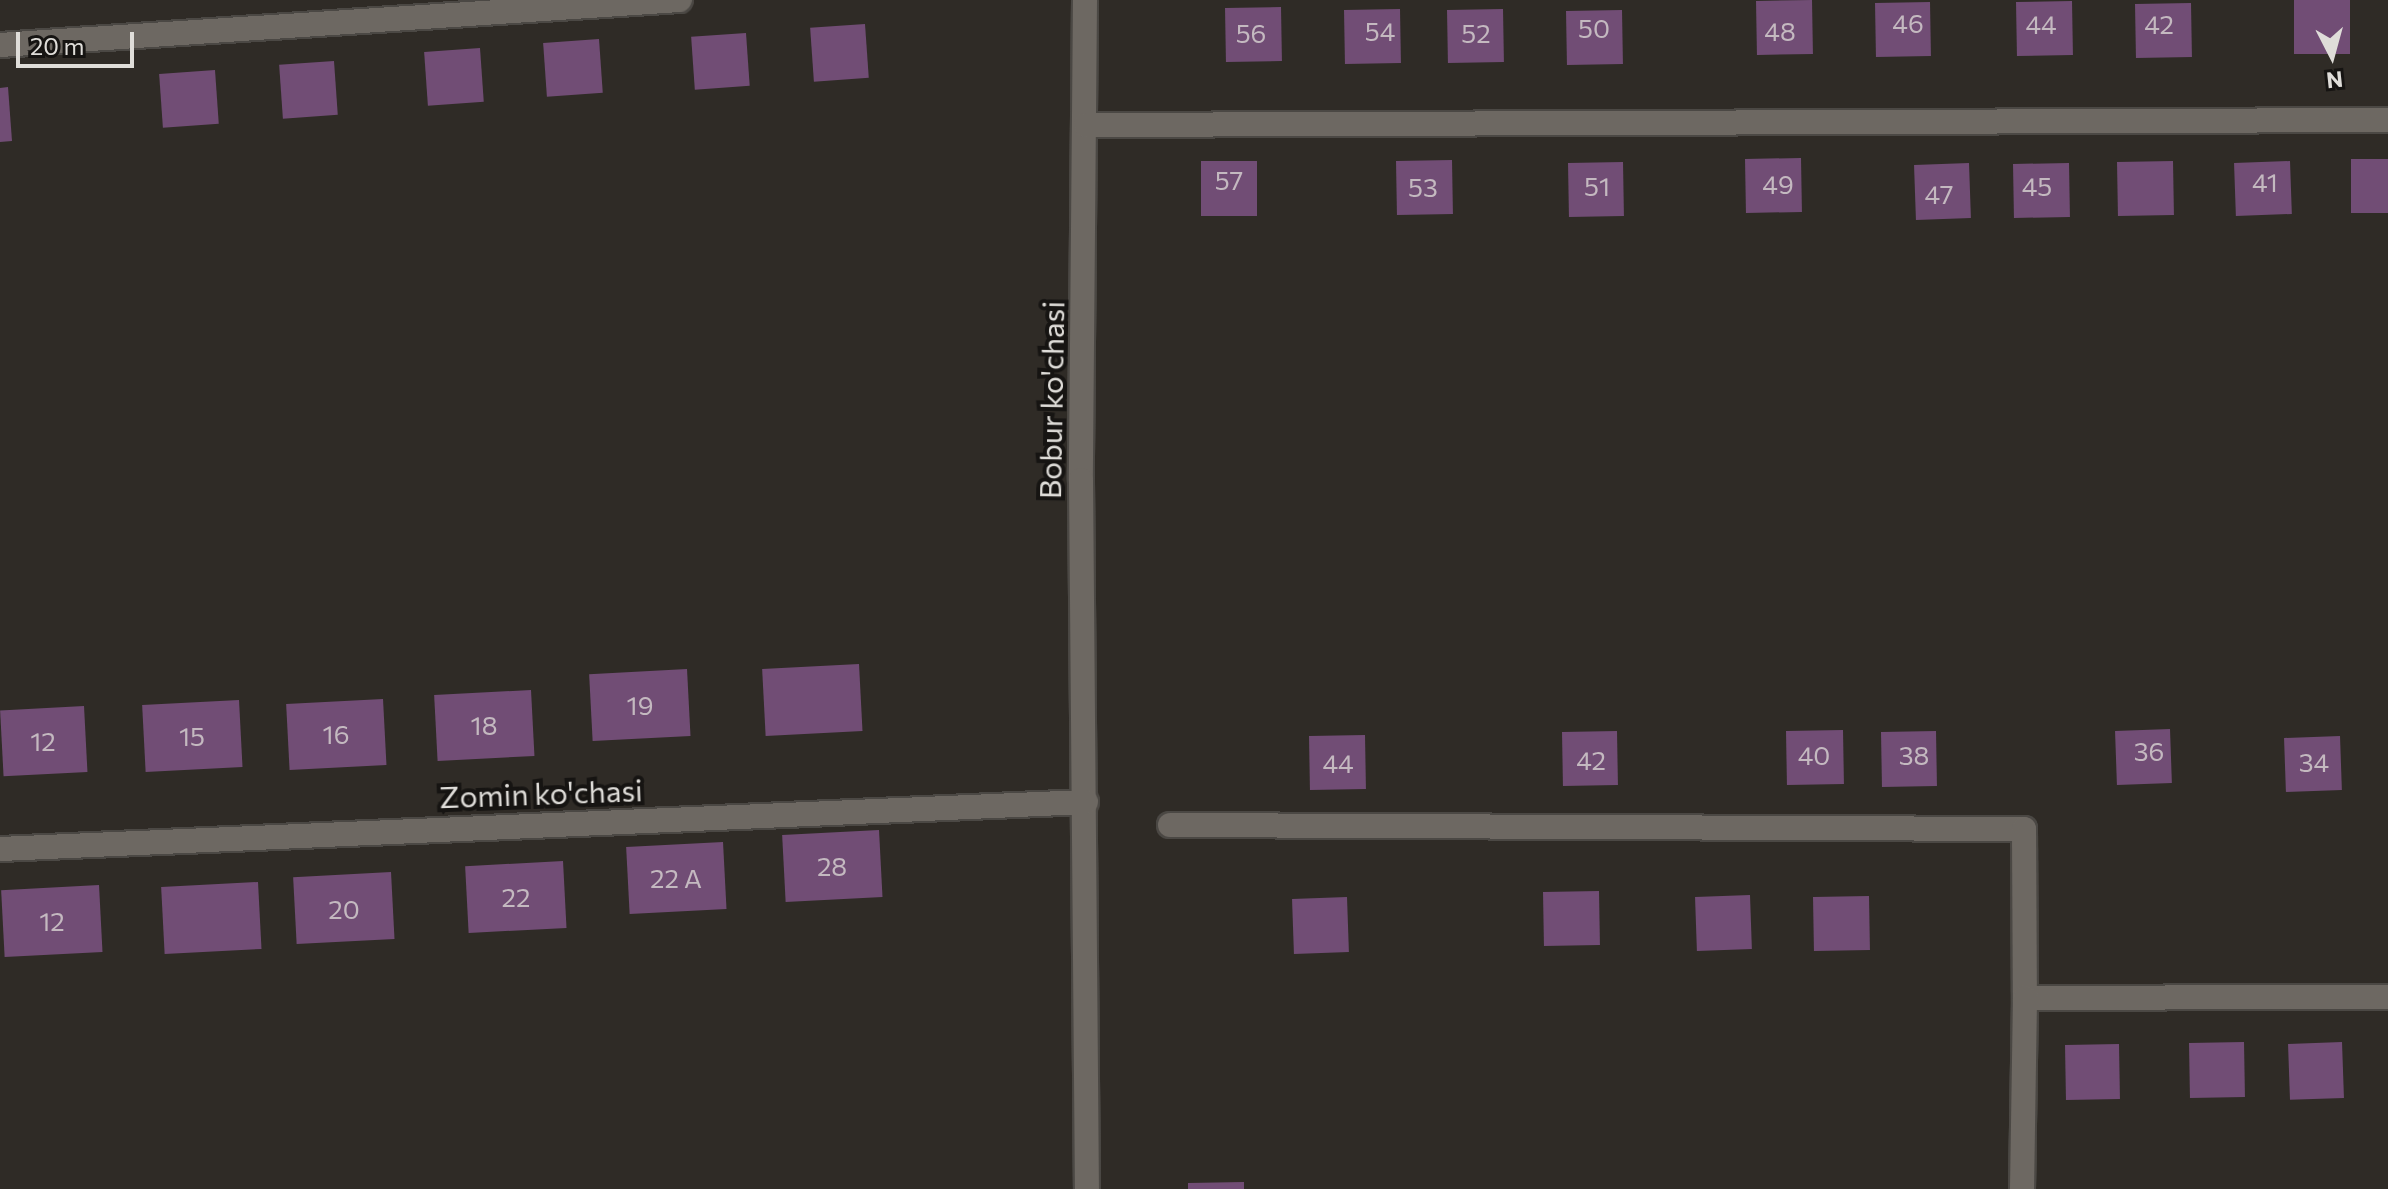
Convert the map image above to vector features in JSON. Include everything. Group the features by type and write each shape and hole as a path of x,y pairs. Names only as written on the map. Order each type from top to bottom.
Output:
{"street":[{"path":"0,45 680,0"},
{"name":"Bobur ko'chasi","path":"1085,0 1081,480 1087,1189"},
{"path":"1086,125 2388,120"},
{"name":"Zomin ko'chasi","path":"0,849 1086,802"},
{"path":"1170,825 2024,829 2022,1189"},
{"path":"2025,998 2388,997"}],"building":[{"path":"1812,0 1813,54 1757,55 1756,1"},
{"path":"2294,0 2350,0 2350,54 2294,54"},
{"path":"2072,1 2073,55 2017,56 2016,2"},
{"path":"1930,2 1931,56 1876,57 1875,3"},
{"path":"2191,3 2192,57 2136,58 2135,4"},
{"path":"1281,7 1282,61 1226,62 1225,8"},
{"path":"1400,9 1401,63 1345,64 1344,10"},
{"path":"1503,9 1504,62 1448,63 1447,10"},
{"path":"1622,10 1623,64 1567,65 1566,11"},
{"path":"865,24 869,78 814,82 810,28"},
{"path":"746,33 750,86 695,90 691,37"},
{"path":"599,39 603,93 547,97 543,43"},
{"path":"480,48 484,102 428,106 424,52"},
{"path":"334,61 338,115 283,119 279,65"},
{"path":"215,70 219,124 163,128 159,74"},
{"path":"8,87 12,141 0,142 0,88"},
{"path":"1801,158 1802,212 1746,213 1745,159"},
{"path":"2351,159 2388,159 2388,213 2351,213"},
{"path":"1452,160 1453,214 1397,215 1396,161"},
{"path":"1201,161 1257,161 1257,216 1201,216"},
{"path":"2173,161 2174,215 2118,216 2117,162"},
{"path":"2290,161 2292,214 2236,216 2234,163"},
{"path":"1623,162 1624,216 1569,217 1568,163"},
{"path":"1969,163 1971,218 1916,220 1914,165"},
{"path":"2069,163 2070,217 2014,218 2013,164"},
{"path":"859,664 863,731 766,736 762,669"},
{"path":"687,669 691,736 593,741 589,674"},
{"path":"531,690 534,756 438,761 434,695"},
{"path":"383,699 386,765 290,770 286,704"},
{"path":"239,700 243,767 146,772 142,705"},
{"path":"84,706 87,772 4,776 0,710"},
{"path":"2170,729 2172,783 2117,785 2115,731"},
{"path":"1843,730 1844,784 1787,785 1786,731"},
{"path":"1617,731 1618,785 1563,786 1562,732"},
{"path":"1936,731 1937,786 1882,787 1881,732"},
{"path":"1365,735 1366,789 1310,790 1309,736"},
{"path":"2340,736 2342,790 2286,792 2284,738"},
{"path":"879,830 883,897 786,902 782,835"},
{"path":"723,842 727,909 630,914 626,847"},
{"path":"563,861 567,928 469,933 465,866"},
{"path":"391,872 395,939 297,944 293,877"},
{"path":"258,882 262,949 165,954 161,887"},
{"path":"99,885 103,952 5,957 1,890"},
{"path":"1599,891 1600,945 1544,946 1543,892"},
{"path":"1750,895 1752,949 1697,951 1695,897"},
{"path":"1869,896 1870,950 1814,951 1813,897"},
{"path":"1347,897 1349,952 1294,954 1292,899"},
{"path":"2244,1042 2245,1097 2190,1098 2189,1043"},
{"path":"2342,1042 2344,1098 2290,1100 2288,1044"},
{"path":"2119,1044 2120,1099 2066,1100 2065,1045"},
{"path":"1244,1182 1244,1189 1188,1189 1188,1183"}]}
